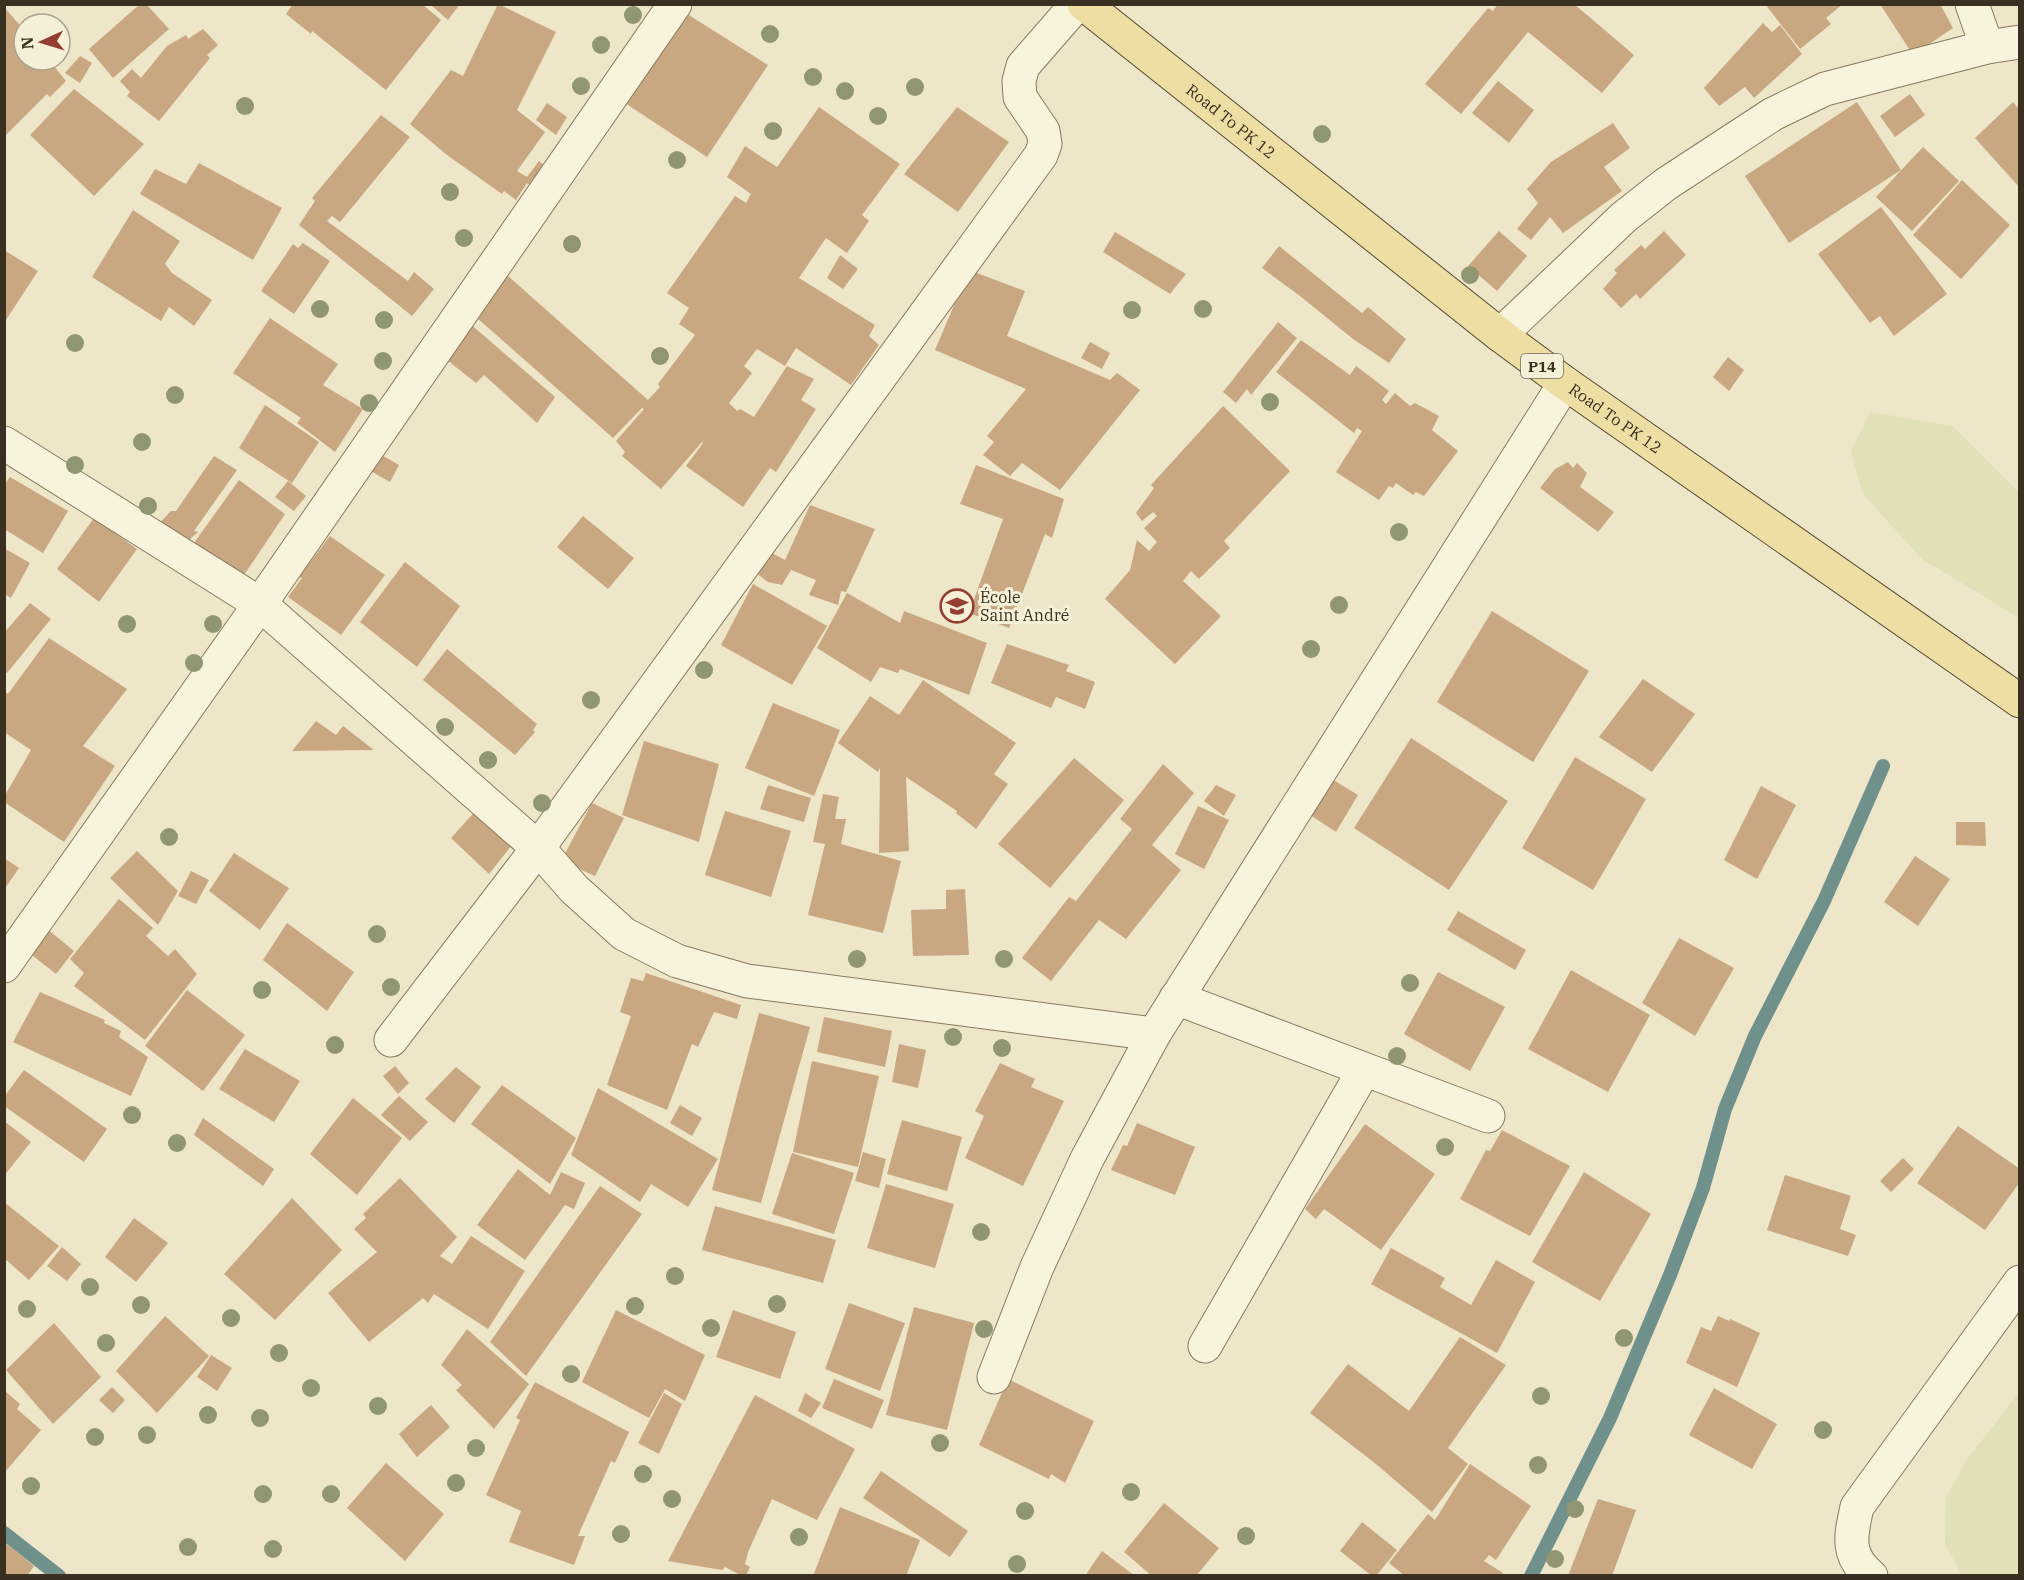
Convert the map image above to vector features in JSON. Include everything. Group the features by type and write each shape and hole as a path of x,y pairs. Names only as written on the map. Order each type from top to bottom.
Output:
{"main road":[{"name":"Road To PK 12","path":"1084,4 1565,383 2019,701"}],"street":[{"path":"4,966 260,604 675,4"},
{"path":"391,1040 538,848 1041,155 1045,144 1043,132 1020,97 1019,81 1023,66 1077,4"},
{"path":"1972,4 1987,46"},
{"path":"1500,334 1624,217 1666,184 1773,114 1825,89 1987,46 2019,42"},
{"path":"994,1377 1037,1266 1087,1159 1154,1034 1565,383"},
{"path":"4,443 260,604 538,848 574,889 624,934 678,961 747,981 1154,1034"},
{"path":"1176,998 1488,1116"},
{"path":"1205,1346 1364,1070"},
{"path":"1871,1575 1860,1567 1850,1540 1857,1507 2019,1282"}],"shaded area":[{"path":"1870,412 1953,426 2019,492 2019,618 1922,559 1863,494 1851,452"},
{"path":"2019,1393 2019,1575 1962,1575 1945,1544 1946,1497 1968,1458"}],"building":[{"path":"140,4 146,4 169,29 113,78 89,49"},
{"path":"293,4 422,4 441,20 386,90 312,31 311,34 286,14"},
{"path":"430,4 460,4 448,20"},
{"path":"498,4 556,32 517,110 545,132 517,171 527,177 539,161 551,171 536,190 527,183 516,200 504,191 502,194 447,155 410,124 451,70 463,76"},
{"path":"1498,4 1574,4 1634,55 1602,93 1528,32 1461,114 1425,84 1488,8 1493,11"},
{"path":"1765,4 1843,4 1826,18 1831,24 1800,49"},
{"path":"1880,4 1940,4 1953,28 1913,55"},
{"path":"4,7 12,16 12,72 59,72 66,81 50,97 47,94 4,137"},
{"path":"684,12 768,65 707,157 625,103"},
{"path":"1763,23 1772,32 1780,25 1802,54 1754,98 1745,87 1719,106 1704,88"},
{"path":"203,29 218,45 207,55 210,58 159,121 127,96 130,92 120,81 132,69 141,78 167,46 186,35 188,39"},
{"path":"80,56 92,63 80,83 65,73 72,72 72,65"},
{"path":"1498,81 1534,110 1509,143 1472,113"},
{"path":"74,89 144,144 94,196 30,135"},
{"path":"1910,94 1925,115 1895,137 1880,116"},
{"path":"1857,102 1901,170 1789,243 1745,176"},
{"path":"2013,102 2020,110 2020,188 1975,138"},
{"path":"547,103 567,117 556,135 536,120"},
{"path":"819,107 900,164 862,215 869,221 847,253 826,238 799,278 875,325 869,336 879,345 851,385 796,348 785,366 757,349 744,366 752,373 729,403 737,411 740,409 754,417 787,366 814,379 801,400 816,409 776,472 770,468 743,507 686,466 702,442 661,489 622,456 625,452 616,441 644,409 642,408 613,438 477,318 508,276 648,400 660,387 658,384 695,335 679,324 689,308 667,293 735,196 746,203 751,194 727,177 745,146 777,167"},
{"path":"957,107 1009,142 958,212 904,174"},
{"path":"381,115 410,137 340,222 332,216 327,221 408,281 414,272 434,289 412,316 299,225 315,201 312,198"},
{"path":"1613,123 1630,148 1604,167 1622,191 1563,233 1550,217 1531,240 1517,229 1538,203 1527,189 1551,162"},
{"path":"1923,147 1959,181 1912,231 1876,197"},
{"path":"199,163 282,208 253,260 140,194 155,169 186,184"},
{"path":"1962,180 2010,225 1961,279 1913,235"},
{"path":"1881,207 1947,294 1894,336 1880,316 1870,323 1818,254"},
{"path":"133,210 180,241 165,264 172,273 212,300 194,326 169,307 161,321 92,277"},
{"path":"1499,231 1527,256 1497,291 1468,266"},
{"path":"1664,231 1686,255 1640,299 1636,294 1621,308 1603,289 1617,273 1614,270 1641,245 1645,249"},
{"path":"1115,232 1186,274 1170,294 1103,252"},
{"path":"303,243 330,261 294,314 261,291 293,244 298,248"},
{"path":"1279,246 1362,313 1368,307 1406,339 1389,363 1353,339 1262,268"},
{"path":"4,250 38,271 4,323"},
{"path":"840,255 858,269 843,289 827,278"},
{"path":"969,270 1025,291 1007,336 1110,380 1117,373 1140,390 1060,490 1022,463 1010,476 983,455 994,442 987,436 1026,389 935,350"},
{"path":"270,318 338,364 323,385 363,409 335,452 297,423 301,418 233,373"},
{"path":"468,322 555,397 537,423 484,375 476,383 442,356"},
{"path":"1278,322 1297,338 1251,395 1247,389 1236,403 1223,392"},
{"path":"1301,340 1350,375 1356,366 1389,391 1382,400 1386,404 1395,393 1410,406 1415,403 1439,416 1432,430 1458,451 1424,496 1416,492 1413,495 1396,483 1393,488 1389,486 1379,500 1336,472 1362,431 1357,428 1354,433 1276,372"},
{"path":"1090,342 1110,353 1102,369 1081,358"},
{"path":"1728,357 1744,370 1729,391 1713,377"},
{"path":"265,405 319,442 292,483 239,448"},
{"path":"1223,406 1290,471 1224,541 1230,548 1199,579 1191,571 1183,581 1221,616 1175,664 1105,599 1130,570 1137,540 1149,551 1157,542 1144,528 1157,516 1153,512 1142,521 1136,513 1154,488 1151,485"},
{"path":"380,454 399,465 390,482 369,470"},
{"path":"214,456 237,470 194,531 198,532 180,548 156,527 171,511 176,511"},
{"path":"1568,462 1573,468 1577,463 1587,473 1580,487 1614,512 1598,532 1540,488 1555,469"},
{"path":"976,465 1064,499 1052,538 1045,534 1009,628 969,613 1003,519 960,504"},
{"path":"10,477 68,511 43,553 4,529 4,485"},
{"path":"239,480 285,514 242,578 194,543"},
{"path":"288,481 306,496 294,511 275,497"},
{"path":"810,505 875,529 846,592 841,591 838,605 809,595 816,580 791,570 782,585 768,582 756,573 770,552 785,560"},
{"path":"583,516 634,558 608,589 557,547"},
{"path":"94,518 137,549 99,602 57,569"},
{"path":"330,536 385,575 341,635 288,597 302,578 299,577"},
{"path":"4,548 30,563 11,598 4,594"},
{"path":"405,562 460,606 417,667 360,622"},
{"path":"753,584 827,626 792,685 721,645"},
{"path":"847,593 900,623 904,611 987,643 969,695 900,669 898,673 880,667 871,682 817,648"},
{"path":"30,603 51,619 7,673 4,671 4,633"},
{"path":"1492,611 1589,671 1533,762 1437,702"},
{"path":"49,638 127,689 83,746 115,766 64,842 4,802 4,797 31,750 4,732 4,692 8,694"},
{"path":"1007,644 1069,665 1066,671 1095,682 1085,709 1056,697 1051,708 991,683"},
{"path":"447,649 537,724 533,730 535,732 515,755 423,680"},
{"path":"1643,679 1695,714 1652,772 1599,737"},
{"path":"923,680 1016,743 994,774 1008,784 976,829 956,813 957,811 906,777 909,851 879,853 880,768 878,772 838,743 870,696 899,715"},
{"path":"773,703 840,730 814,796 745,768"},
{"path":"316,721 336,735 343,726 374,750 292,751"},
{"path":"1411,738 1508,801 1449,890 1354,828"},
{"path":"644,741 719,764 699,842 622,815"},
{"path":"1575,757 1646,799 1593,890 1522,848"},
{"path":"1074,758 1124,800 1050,888 998,844"},
{"path":"1163,764 1194,793 1152,845 1181,870 1126,939 1099,920 1051,981 1022,958 1069,897 1076,901 1132,829 1120,819"},
{"path":"1330,778 1358,795 1336,832 1310,815"},
{"path":"768,785 811,798 804,822 760,809"},
{"path":"1216,785 1236,795 1224,816 1204,801"},
{"path":"1761,786 1796,805 1757,879 1724,860"},
{"path":"823,794 839,797 835,819 846,819 841,844 901,861 883,933 808,915 825,844 813,842"},
{"path":"592,803 624,818 595,876 561,861"},
{"path":"480,806 519,836 489,874 451,838"},
{"path":"1198,806 1229,820 1204,869 1175,854"},
{"path":"725,811 791,831 771,897 705,875"},
{"path":"1956,822 1985,822 1986,846 1956,845"},
{"path":"137,851 178,891 158,925 110,878"},
{"path":"234,853 289,888 260,930 209,891"},
{"path":"1915,856 1950,879 1918,926 1884,902"},
{"path":"4,858 19,868 4,890"},
{"path":"191,871 209,880 196,904 178,896"},
{"path":"965,889 969,955 913,956 911,910 946,909 946,890"},
{"path":"119,899 153,928 146,936 168,956 175,949 197,974 145,1040 74,986 84,973 70,959"},
{"path":"1458,911 1526,950 1515,970 1447,930"},
{"path":"287,923 354,972 327,1011 263,960"},
{"path":"46,928 74,951 56,974 27,951"},
{"path":"1679,938 1734,968 1695,1036 1642,1003"},
{"path":"1571,970 1650,1015 1608,1092 1528,1049"},
{"path":"1438,972 1505,1007 1470,1071 1404,1034"},
{"path":"646,973 741,1005 737,1019 714,1012 698,1047 692,1044 667,1110 607,1085 631,1016 620,1012 631,978 643,981"},
{"path":"187,990 245,1035 203,1091 145,1046"},
{"path":"40,992 105,1020 104,1023 121,1031 119,1037 148,1057 131,1096 13,1042"},
{"path":"759,1013 810,1027 761,1203 712,1190"},
{"path":"824,1017 892,1031 885,1067 817,1052"},
{"path":"899,1044 926,1050 918,1088 892,1082"},
{"path":"245,1049 300,1081 274,1122 219,1089"},
{"path":"812,1061 879,1076 858,1167 793,1152"},
{"path":"1000,1063 1035,1079 1031,1087 1064,1101 1023,1186 965,1158 984,1116 975,1111"},
{"path":"395,1066 409,1083 398,1094 383,1076"},
{"path":"456,1067 481,1087 454,1123 425,1099"},
{"path":"24,1070 107,1129 84,1162 4,1106 4,1097"},
{"path":"502,1085 576,1138 550,1184 471,1124"},
{"path":"598,1088 718,1159 688,1207 651,1184 640,1202 571,1155"},
{"path":"399,1096 428,1122 410,1141 381,1115"},
{"path":"353,1098 402,1138 357,1195 310,1154"},
{"path":"680,1105 702,1118 692,1136 670,1123"},
{"path":"203,1118 274,1169 263,1186 194,1135"},
{"path":"902,1120 962,1137 947,1191 887,1174"},
{"path":"4,1121 31,1142 4,1176"},
{"path":"1137,1123 1195,1147 1175,1195 1111,1170 1123,1145 1127,1146"},
{"path":"1365,1124 1435,1174 1381,1250 1324,1209 1316,1219 1305,1209"},
{"path":"1958,1126 2020,1169 2020,1182 1985,1230 1917,1183"},
{"path":"1502,1130 1570,1166 1530,1236 1460,1199 1486,1150 1490,1151"},
{"path":"863,1152 886,1159 879,1188 855,1181"},
{"path":"792,1153 854,1173 834,1234 772,1214"},
{"path":"1903,1158 1914,1169 1891,1192 1880,1181"},
{"path":"518,1169 550,1195 561,1172 585,1183 574,1209 565,1205 525,1260 477,1225"},
{"path":"1584,1172 1651,1214 1600,1301 1532,1262"},
{"path":"1785,1175 1851,1196 1840,1229 1856,1235 1848,1256 1767,1230"},
{"path":"400,1178 457,1237 440,1256 452,1264 471,1236 525,1271 488,1329 434,1294 428,1303 423,1298 369,1342 328,1293 377,1252 354,1229 366,1218 363,1214"},
{"path":"886,1184 954,1204 935,1268 867,1248"},
{"path":"600,1186 642,1214 526,1376 490,1342"},
{"path":"292,1198 342,1250 275,1320 224,1274"},
{"path":"4,1202 59,1246 29,1280 4,1258"},
{"path":"715,1206 836,1240 823,1283 702,1250"},
{"path":"134,1218 168,1243 136,1282 105,1257"},
{"path":"62,1247 81,1264 67,1281 47,1266"},
{"path":"1391,1248 1445,1278 1440,1287 1471,1305 1496,1260 1535,1282 1497,1353 1371,1284"},
{"path":"849,1303 905,1323 880,1391 825,1369"},
{"path":"914,1307 974,1323 947,1430 886,1415"},
{"path":"616,1310 705,1355 685,1401 665,1389 649,1418 582,1382"},
{"path":"733,1310 796,1332 780,1379 716,1357"},
{"path":"165,1316 209,1356 157,1413 116,1371"},
{"path":"1718,1316 1760,1333 1737,1387 1686,1363 1701,1327 1711,1331"},
{"path":"54,1323 101,1377 53,1424 6,1370"},
{"path":"467,1329 529,1384 494,1429 456,1390 462,1385 441,1365"},
{"path":"1460,1337 1506,1365 1448,1448 1468,1464 1432,1512 1376,1464 1310,1413 1348,1364 1409,1411"},
{"path":"211,1355 232,1368 217,1391 197,1377"},
{"path":"834,1379 884,1400 872,1429 822,1408"},
{"path":"1008,1379 1094,1421 1065,1483 1051,1474 1049,1479 979,1445"},
{"path":"535,1382 629,1432 615,1463 611,1461 578,1536 585,1536 574,1565 509,1542 521,1511 486,1495 520,1420 516,1418"},
{"path":"112,1387 125,1400 113,1413 99,1400"},
{"path":"1714,1388 1777,1424 1752,1469 1689,1435"},
{"path":"5,1391 20,1404 17,1409 41,1430 5,1472"},
{"path":"664,1393 682,1404 659,1454 638,1443"},
{"path":"805,1393 821,1403 811,1418 798,1411"},
{"path":"755,1395 855,1449 817,1520 772,1499 748,1552 745,1564 750,1567 746,1576 725,1567 722,1570 668,1561"},
{"path":"431,1405 450,1427 417,1457 399,1434"},
{"path":"386,1463 444,1514 405,1561 347,1508"},
{"path":"1470,1464 1531,1506 1496,1560 1489,1555 1484,1561 1503,1573 1501,1576 1405,1576 1389,1563 1428,1514 1435,1520"},
{"path":"881,1471 968,1531 950,1557 863,1498"},
{"path":"1598,1499 1636,1510 1612,1576 1568,1576"},
{"path":"1164,1503 1219,1548 1196,1576 1152,1576 1124,1552"},
{"path":"840,1507 920,1540 906,1576 813,1576"},
{"path":"1362,1522 1397,1550 1376,1576 1372,1576 1340,1551"},
{"path":"7,1544 34,1566 27,1576 4,1576 4,1547"},
{"path":"1102,1551 1135,1576 1085,1576"}],"waterway":[{"path":"1531,1576 1610,1418 1670,1275 1703,1188 1725,1109 1755,1036 1824,901 1883,766"},
{"path":"4,1533 59,1576"}],"place":[{"name":"École Saint André","path":"957,606"}]}
